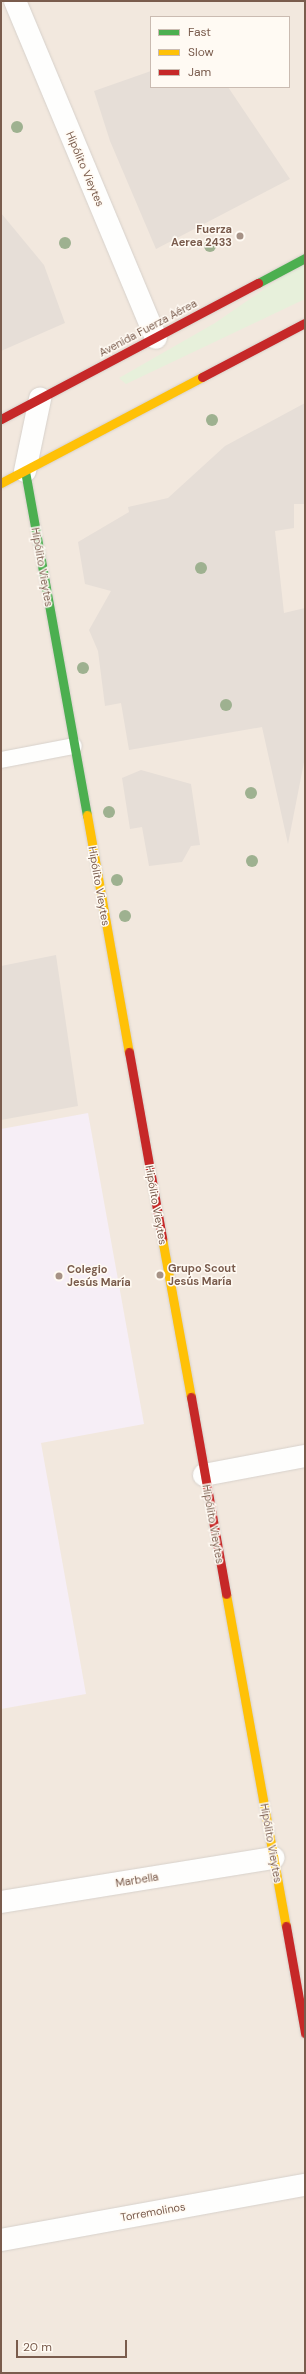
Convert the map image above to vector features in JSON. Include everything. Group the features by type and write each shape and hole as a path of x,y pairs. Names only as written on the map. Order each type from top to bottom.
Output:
{"street":[{"name":"Hipólito Vieytes","path":"15,1 156,338"},
{"name":"Avenida Fuerza Aérea","path":"1,419 305,258"},
{"path":"1,484 305,323"},
{"path":"25,471 40,399"},
{"name":"Hipólito Vieytes","path":"25,471 305,2033"},
{"path":"204,1475 305,1456"},
{"name":"Marbella","path":"1,1902 273,1858"},
{"name":"Torremolinos","path":"1,2240 305,2184"}],"lane":[{"path":"1,760 74,746"}],"shaded area":[{"path":"1,1 305,1 305,2373 1,2373"},
{"name":"Colegio Jesús María","path":"88,1113 144,1424 41,1443 86,1694 1,1709 1,1129"}],"green space":[{"path":"305,261 305,299 126,384 119,378 215,323"}],"building":[{"path":"150,71 150,88 229,88 290,179 156,249 110,141 94,91"},
{"path":"1,213 44,265 65,323 1,351"},
{"path":"305,403 305,504 294,504 294,528 275,531 284,613 305,608 305,757 288,844 262,727 129,750 121,703 105,706 98,651 89,630 111,591 85,584 78,542 129,512 128,507 168,498 225,446"},
{"path":"141,770 191,784 200,845 191,846 182,862 149,866 142,827 130,829 122,778"},
{"path":"56,955 78,1106 1,1120 1,966"}],"traffic: fast":[{"path":"258,283 305,258"},
{"path":"25,471 87,815"}],"traffic: slow":[{"path":"1,483 202,377"},
{"path":"87,815 129,1052"},
{"path":"162,1238 191,1397"},
{"path":"226,1594 286,1926"}],"traffic: jam":[{"path":"1,419 258,283"},
{"path":"202,377 305,323"},
{"path":"129,1052 162,1238"},
{"path":"191,1397 226,1594"},
{"path":"286,1926 305,2033"}],"place":[{"name":"Fuerza Aerea 2433","path":"240,236"},
{"name":"Grupo Scout Jesús María","path":"160,1275"},
{"name":"Colegio Jesús María","path":"59,1276"}]}
